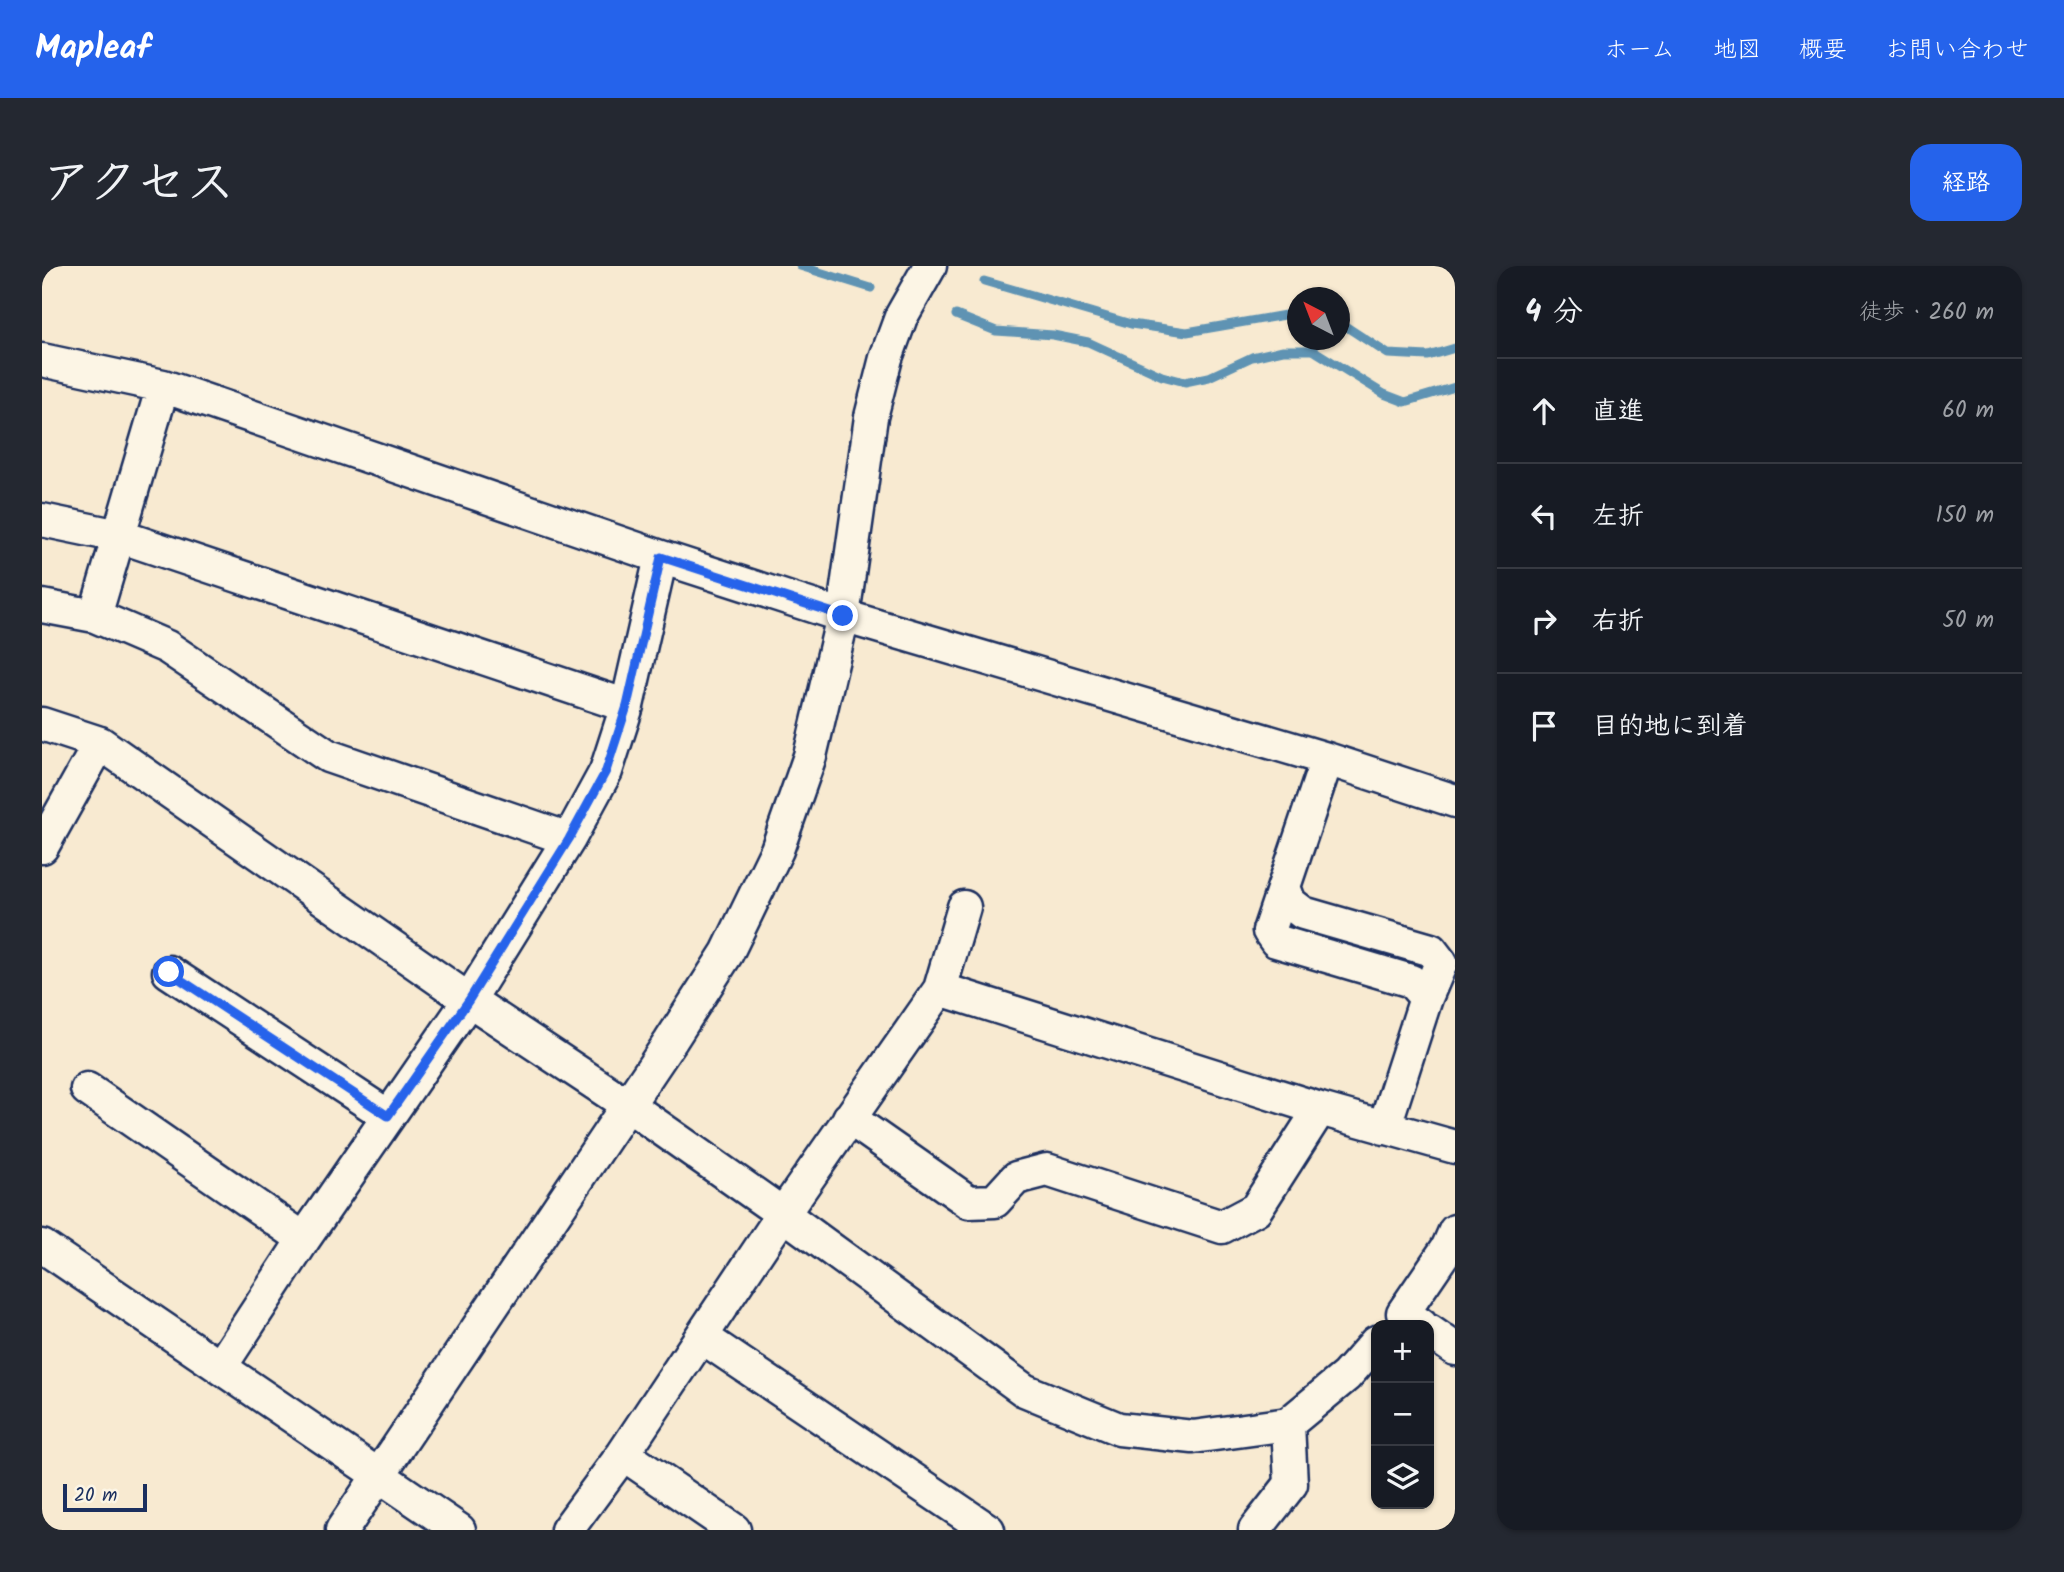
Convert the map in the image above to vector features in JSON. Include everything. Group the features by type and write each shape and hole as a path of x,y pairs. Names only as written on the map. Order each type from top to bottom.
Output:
{"street":[{"path":"342,1530 629,1106 727,953 778,850 810,756 843,616 874,405 886,358 901,317 930,266"},
{"path":"42,360 163,386 661,557 843,616 1327,759 1455,801"},
{"path":"95,616 163,386"},
{"path":"42,520 119,536 627,706"},
{"path":"221,1366 304,1239 469,1000 569,839 606,771 627,706 661,557"},
{"path":"42,606 95,616 167,648 328,757 569,839"},
{"path":"42,724 100,743 469,1000 629,1106 783,1214 1024,1390 1119,1429 1194,1437 1288,1424 1346,1376 1371,1348"},
{"path":"42,847 100,743"},
{"path":"1327,759 1284,887 1290,903 1303,913 1431,950 1441,962 1426,998 1384,1128"},
{"path":"567,1530 623,1454 783,1214 940,989 964,907"},
{"path":"169,972 388,1116"},
{"path":"940,989 1320,1109 1455,1147"},
{"path":"87,1088 304,1239"},
{"path":"849,1118 969,1202 995,1201 1016,1178 1046,1170 1222,1227 1256,1209 1320,1109"},
{"path":"1406,1320 1455,1231"},
{"path":"42,1246 459,1530"},
{"path":"1434,1334 1455,1349"},
{"path":"702,1336 988,1530"},
{"path":"1255,1530 1291,1484 1288,1424"},
{"path":"623,1454 734,1530"}],"waterway":[{"path":"800,266 871,288"},
{"path":"984,281 1131,324 1187,332 1287,315"},
{"path":"956,315 996,331 1053,335 1088,342 1162,376 1185,382 1209,377 1252,357 1283,350 1313,350 1384,394 1405,402 1455,387"},
{"path":"1350,329 1388,354 1428,356 1455,348"}],"route":[{"path":"169,972 388,1116 469,1000 569,839 606,771 627,706 661,557 843,616"}]}
